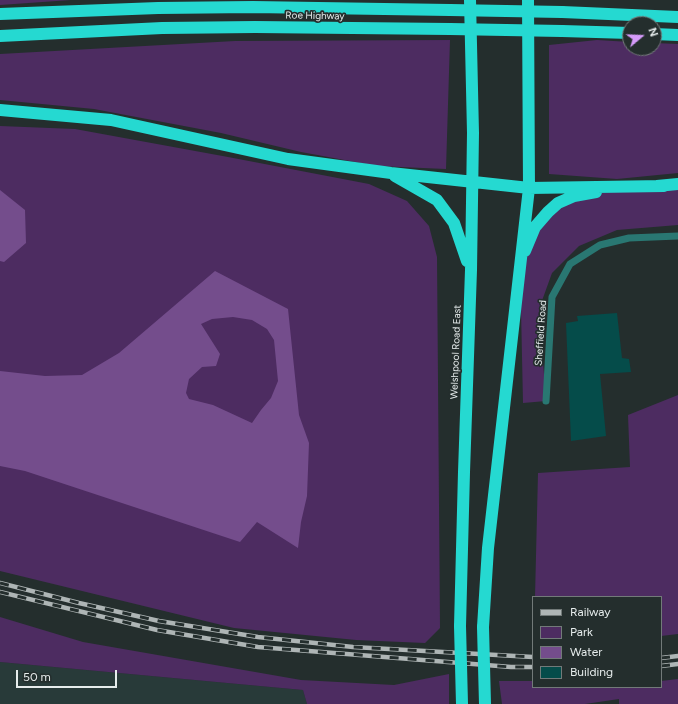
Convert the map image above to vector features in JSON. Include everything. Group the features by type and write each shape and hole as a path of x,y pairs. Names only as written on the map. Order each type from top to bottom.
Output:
{"highway":[{"name":"Welshpool Road East","path":"462,704 460,626 473,133 470,0"},
{"path":"485,704 483,627 488,548 529,188 528,3"},
{"name":"Roe Highway","path":"0,14 158,8 246,7 562,12 678,17"},
{"name":"Roe Highway","path":"0,36 162,28 255,27 622,33"},
{"path":"662,34 678,35"},
{"path":"0,110 112,120 288,158 391,173 529,188 664,186"},
{"path":"391,173 437,200 454,222 470,270"},
{"path":"520,263 535,227 558,203 574,196 590,193 678,184"}],"lane":[{"name":"Sheffield Road","path":"546,401 552,297 570,264 600,245 629,238 678,236"}],"shaded area":[{"path":"0,662 303,690 307,704 0,704"}],"green space":[{"path":"0,0 71,0 0,5"},
{"path":"450,40 446,169 377,166 301,152 221,133 94,109 0,100 0,54 235,41"},
{"path":"597,40 622,42 622,56 662,56 662,43 678,44 678,173 617,179 549,174 549,45"},
{"path":"0,126 75,129 369,184 407,201 429,226 437,257 440,628 425,643 356,640 234,628 0,571"},
{"path":"678,184 678,225 617,230 579,246 552,273 539,309 546,401 523,403 520,263 535,227 574,196"},
{"path":"678,395 678,634 662,636 662,596 535,596 538,473 630,467 628,415"},
{"path":"0,617 83,642 301,680 394,685 449,674 449,704 307,704 303,690 0,662"},
{"path":"678,679 678,704 619,704 619,699 585,704 502,704 499,681 532,681 532,688 662,688 662,681"}],"water":[{"path":"0,190 25,210 26,243 4,262 0,261"},
{"path":"215,271 288,309 299,415 309,443 307,496 301,522 298,548 257,522 240,542 25,471 0,466 0,371 45,376 82,375 119,353","holes":["233,317 252,320 267,329 274,340 278,381 271,398 252,423 213,405 189,399 186,393 189,379 202,367 216,366 220,354 201,324 212,319"]}],"building":[{"path":"617,313 622,358 629,359 631,372 600,374 606,436 571,441 566,323 578,321 577,316"}],"railway":[{"path":"0,583 159,621 258,637 353,647 532,657"},
{"path":"0,592 157,630 258,647 511,667 532,667"},
{"path":"662,658 678,656"},
{"path":"662,666 678,664"}]}
